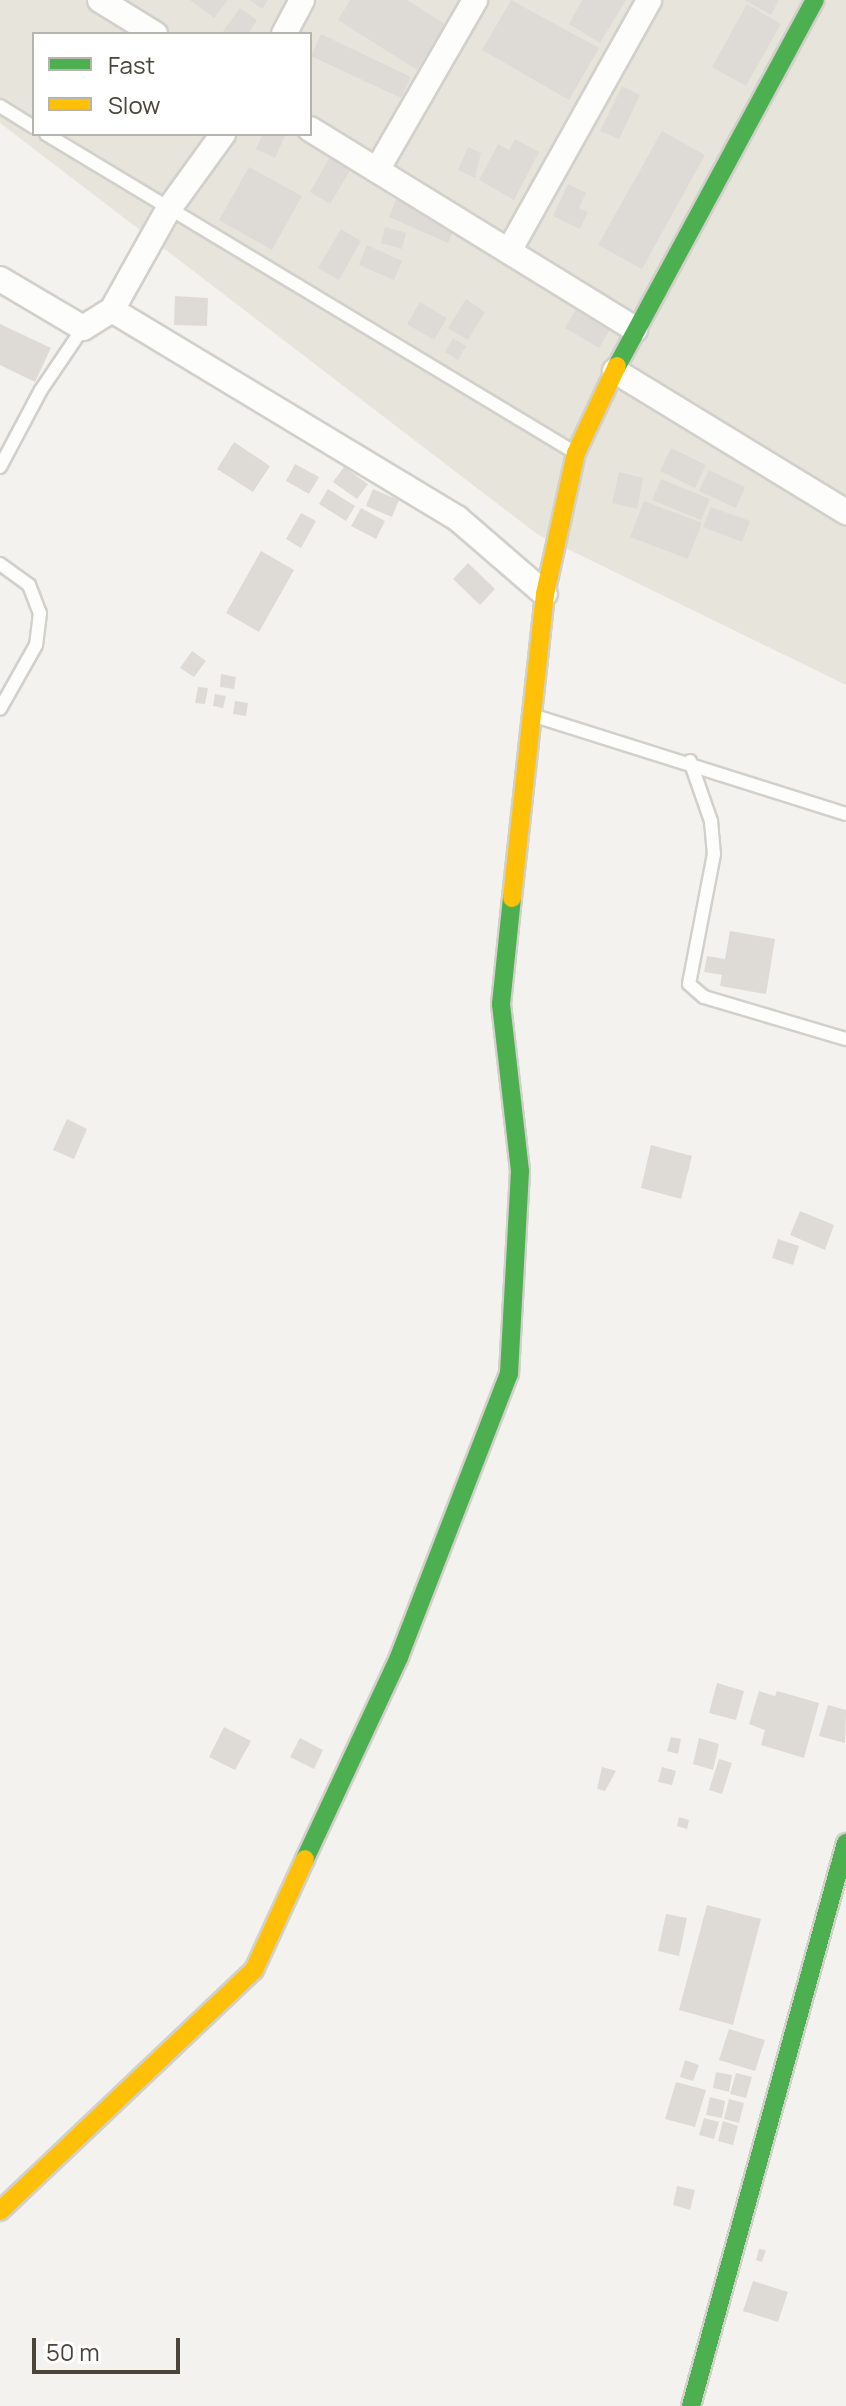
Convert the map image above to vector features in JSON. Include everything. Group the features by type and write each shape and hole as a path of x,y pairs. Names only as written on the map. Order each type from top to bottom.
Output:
{"street":[{"path":"285,32 302,0"},
{"path":"377,170 475,0"},
{"path":"509,251 649,0"},
{"path":"0,2211 254,1970 399,1657 509,1374 520,1171 501,1004 535,716 545,594 576,453 635,329 815,0"},
{"path":"109,3 152,32"},
{"path":"312,130 635,329"},
{"path":"0,279 83,328 112,310 168,210 222,136"},
{"path":"112,310 457,518 545,594"},
{"path":"615,371 846,512"},
{"path":"691,2406 846,1843"}],"lane":[{"path":"0,106 32,126"},
{"path":"49,136 576,453"},
{"path":"0,467 41,390 83,328"},
{"path":"0,564 29,585 40,613 36,645 0,709"},
{"path":"535,716 690,761 744,783 846,814"},
{"path":"690,761 711,821 714,854 689,984 704,997 846,1039"}],"shaded area":[{"path":"0,0 846,0 846,685 537,534 0,123"}],"building":[{"path":"190,0 228,0 214,18"},
{"path":"250,0 268,0 262,9"},
{"path":"350,0 407,0 445,24 417,70 338,20"},
{"path":"511,0 599,48 569,100 482,50"},
{"path":"582,0 626,0 600,43 569,24"},
{"path":"744,0 779,0 771,15"},
{"path":"747,4 781,24 746,86 712,67"},
{"path":"240,8 257,20 249,32 223,31"},
{"path":"321,34 411,77 401,98 312,54"},
{"path":"622,86 640,95 619,139 600,131"},
{"path":"662,131 705,155 642,269 598,245"},
{"path":"262,136 285,136 275,158 256,149"},
{"path":"515,139 539,152 514,200 479,180 498,144 509,150"},
{"path":"468,147 481,153 475,178 458,170"},
{"path":"330,157 351,169 330,204 310,192"},
{"path":"249,167 302,196 272,250 219,220"},
{"path":"568,184 586,193 579,208 588,212 580,229 553,216"},
{"path":"398,195 458,221 448,243 389,217"},
{"path":"385,227 406,233 402,249 381,243"},
{"path":"341,229 361,241 339,280 318,268"},
{"path":"367,245 402,261 394,280 359,265"},
{"path":"175,296 208,298 207,326 174,325"},
{"path":"466,299 485,312 468,340 448,328"},
{"path":"420,302 447,318 434,340 407,324"},
{"path":"579,304 613,324 599,348 565,328"},
{"path":"0,324 51,348 35,382 0,365"},
{"path":"453,338 466,346 458,360 445,352"},
{"path":"234,442 270,466 253,492 217,469"},
{"path":"671,448 706,465 695,488 660,471"},
{"path":"295,464 319,477 309,494 286,481"},
{"path":"344,467 368,484 357,499 333,482"},
{"path":"709,470 745,487 736,508 699,491"},
{"path":"619,472 643,478 637,509 612,503"},
{"path":"661,479 710,499 701,520 652,500"},
{"path":"328,489 355,506 346,521 319,504"},
{"path":"373,489 399,500 392,517 366,506"},
{"path":"644,501 702,523 688,559 630,537"},
{"path":"711,507 750,521 742,542 703,527"},
{"path":"361,508 385,521 376,539 351,526"},
{"path":"301,513 316,521 301,548 286,539"},
{"path":"261,551 294,570 259,632 226,613"},
{"path":"468,563 495,589 480,605 453,579"},
{"path":"192,651 206,661 194,677 180,668"},
{"path":"221,674 236,677 234,689 220,687"},
{"path":"198,687 208,688 205,704 195,703"},
{"path":"215,694 226,696 223,708 213,706"},
{"path":"235,701 248,703 246,716 233,714"},
{"path":"730,931 775,939 766,994 720,986 722,975 704,972 707,956 725,959"},
{"path":"67,1119 87,1129 74,1159 53,1150"},
{"path":"651,1145 692,1156 681,1199 641,1188"},
{"path":"800,1211 834,1225 825,1250 790,1235"},
{"path":"778,1239 799,1246 793,1265 772,1258"},
{"path":"717,1683 744,1691 736,1720 709,1713"},
{"path":"759,1691 775,1696 777,1691 819,1703 804,1758 761,1745 765,1730 749,1724"},
{"path":"828,1705 846,1710 845,1743 819,1736"},
{"path":"224,1727 251,1741 235,1770 209,1757"},
{"path":"671,1737 681,1739 678,1754 667,1751"},
{"path":"300,1738 323,1750 314,1769 290,1757"},
{"path":"699,1738 719,1744 713,1770 693,1764"},
{"path":"719,1759 732,1763 722,1794 709,1790"},
{"path":"602,1767 616,1771 605,1791 597,1789"},
{"path":"662,1767 676,1771 672,1785 658,1782"},
{"path":"679,1817 689,1820 687,1829 677,1826"},
{"path":"707,1905 761,1919 733,2025 679,2010"},
{"path":"666,1914 687,1918 679,1956 658,1951"},
{"path":"729,2029 765,2040 755,2071 719,2060"},
{"path":"685,2060 699,2065 693,2081 680,2077"},
{"path":"716,2072 732,2075 729,2092 713,2088"},
{"path":"736,2073 752,2077 746,2098 730,2094"},
{"path":"676,2082 706,2090 695,2127 665,2119"},
{"path":"710,2097 725,2101 722,2118 706,2115"},
{"path":"729,2099 744,2103 739,2123 724,2119"},
{"path":"704,2118 719,2122 714,2139 699,2135"},
{"path":"723,2121 738,2126 733,2145 718,2141"},
{"path":"677,2186 695,2190 690,2210 673,2205"},
{"path":"759,2249 766,2250 762,2262 756,2260"},
{"path":"753,2281 788,2292 778,2322 743,2311"}],"traffic: fast":[{"path":"617,366 815,0"},
{"path":"305,1859 399,1657 509,1374 520,1171 501,1004 512,898"},
{"path":"691,2406 846,1843"}],"traffic: slow":[{"path":"512,898 545,594 576,453 617,366"},
{"path":"0,2211 254,1970 305,1859"}]}
